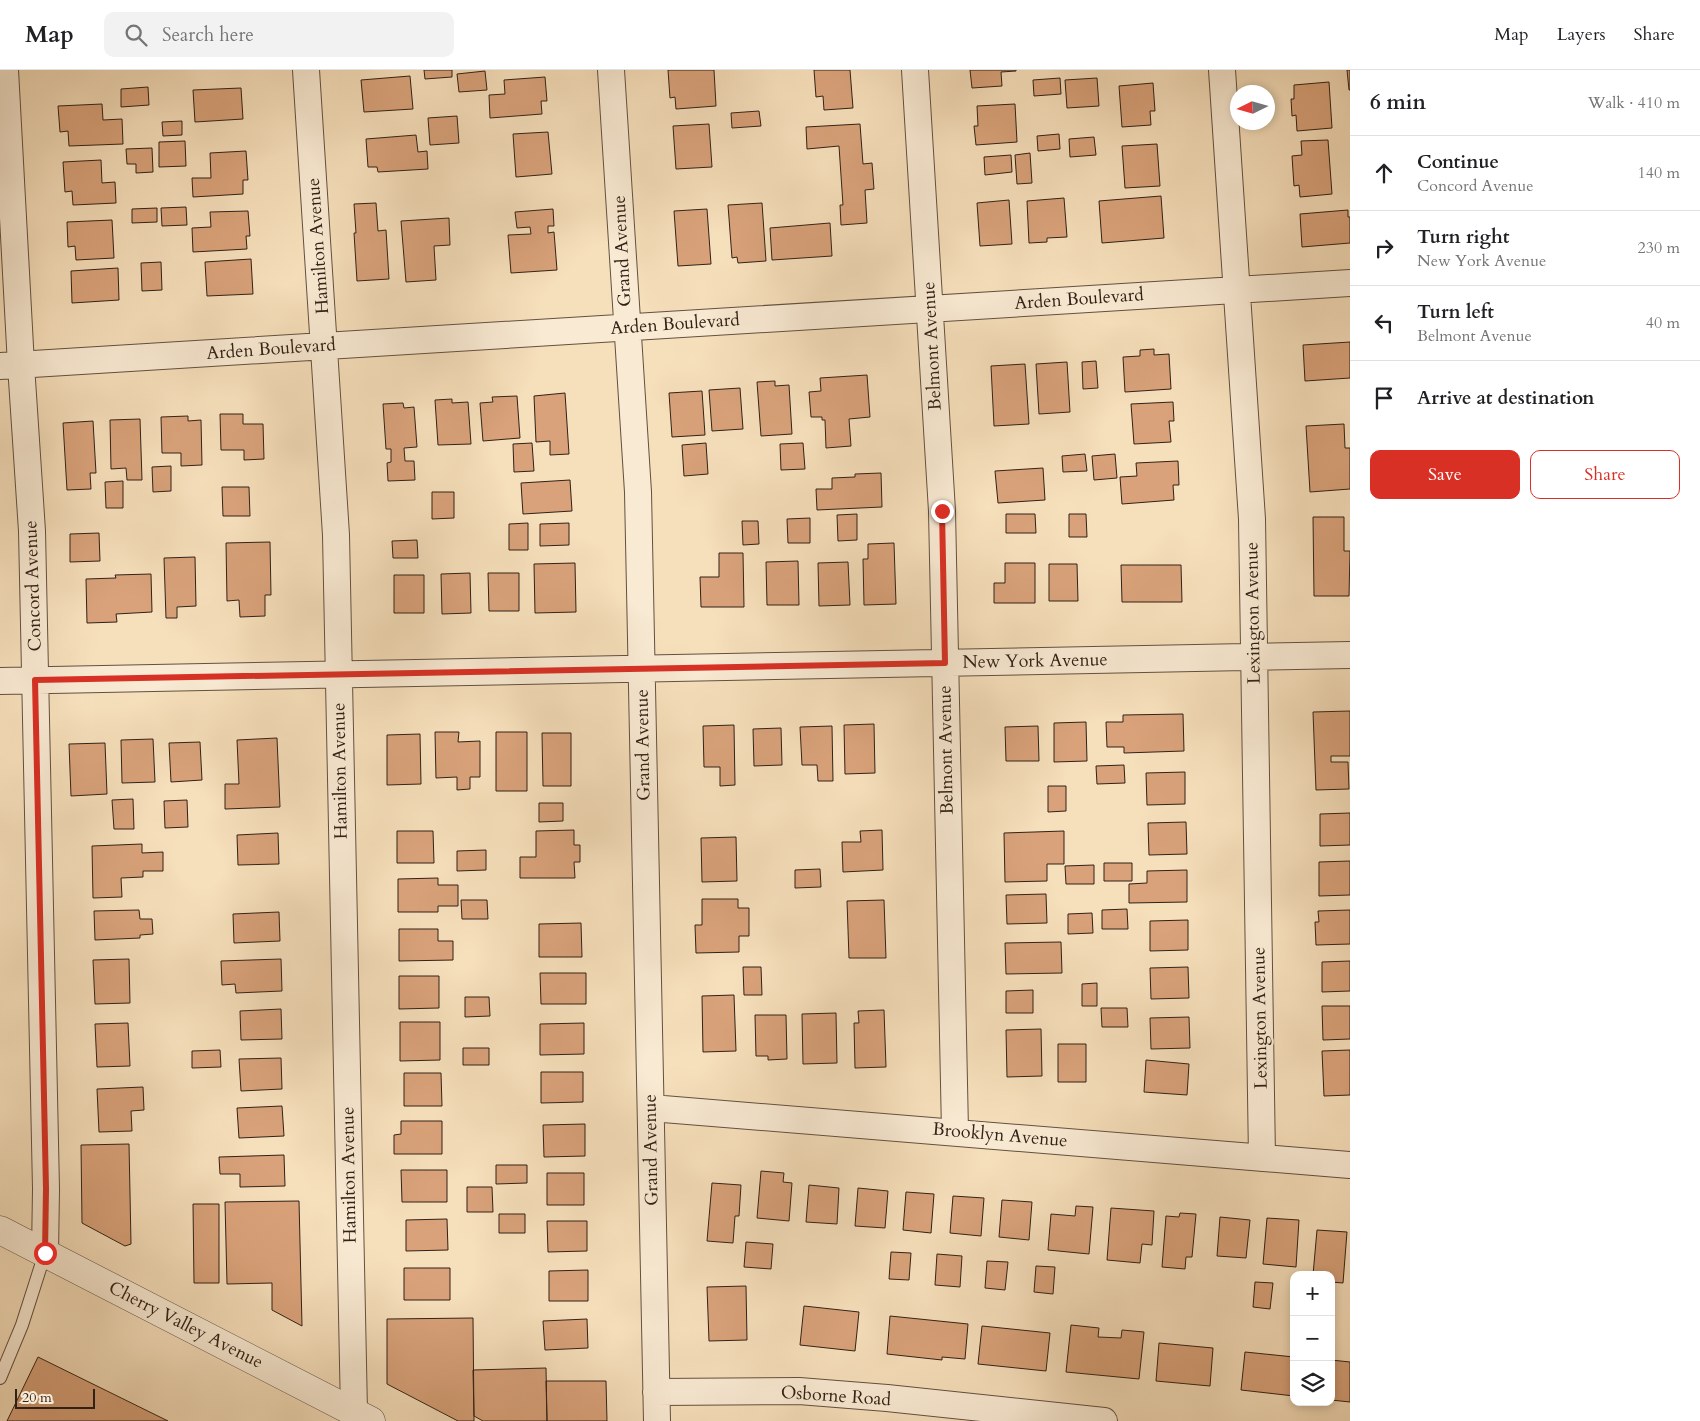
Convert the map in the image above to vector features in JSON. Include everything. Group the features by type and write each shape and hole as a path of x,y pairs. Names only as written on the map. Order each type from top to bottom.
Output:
{"street":[{"name":"Concord Avenue","path":"5,70 11,366 32,531 46,1179 45,1253"},
{"name":"Hamilton Avenue","path":"306,70 336,535 338,675 363,1416"},
{"name":"Grand Avenue","path":"610,70 638,492 657,1421"},
{"name":"Belmont Avenue","path":"916,70 942,511 955,1131"},
{"name":"Lexington Avenue","path":"1222,70 1252,519 1262,1158"},
{"name":"Arden Boulevard","path":"11,366 1350,283"},
{"name":"New York Avenue","path":"0,681 1350,655"},
{"name":"Brooklyn Avenue","path":"651,1108 955,1131 1350,1165"},
{"name":"Cherry Valley Avenue","path":"0,1230 363,1416"},
{"name":"Osborne Road","path":"656,1392 799,1391 887,1398 1104,1421"}],"lane":[{"path":"0,1378 22,1325 45,1253"}],"building":[{"path":"424,70 452,70 452,77 425,79"},
{"path":"668,70 714,70 716,106 676,109 675,97 670,98"},
{"path":"814,70 850,70 853,108 824,110 823,96 816,97"},
{"path":"970,70 1016,71 1001,72 1002,86 972,88"},
{"path":"1347,70 1350,70 1350,90 1349,90"},
{"path":"485,71 487,90 459,92 457,74"},
{"path":"410,76 413,109 364,112 361,80"},
{"path":"545,77 547,101 541,101 542,114 490,118 489,95 505,94 504,80"},
{"path":"1060,78 1061,94 1034,96 1033,80"},
{"path":"1097,78 1099,106 1067,108 1065,80"},
{"path":"1329,82 1332,128 1297,131 1296,115 1292,116 1291,99 1294,99 1294,85"},
{"path":"1153,83 1155,111 1150,111 1151,125 1122,127 1119,86"},
{"path":"148,87 149,105 121,107 121,89"},
{"path":"241,88 243,119 195,122 193,90"},
{"path":"102,104 103,120 122,119 123,144 69,146 68,131 60,132 58,106"},
{"path":"1015,104 1017,142 976,145 974,126 978,126 977,106"},
{"path":"759,111 761,126 732,128 731,113"},
{"path":"457,116 459,143 430,145 428,118"},
{"path":"182,121 182,135 163,136 162,122"},
{"path":"709,124 712,167 676,169 673,126"},
{"path":"860,124 863,164 872,163 874,189 865,190 867,223 841,225 840,205 843,205 839,146 807,149 806,127"},
{"path":"548,132 552,174 516,177 513,134"},
{"path":"1059,134 1060,149 1038,151 1037,136"},
{"path":"416,135 418,152 427,151 428,169 378,172 377,167 368,167 366,139"},
{"path":"1094,137 1096,155 1070,157 1069,139"},
{"path":"1328,140 1332,194 1300,197 1299,185 1294,186 1292,156 1302,155 1301,141"},
{"path":"185,141 186,166 159,167 159,142"},
{"path":"1157,144 1160,186 1125,188 1122,146"},
{"path":"152,148 153,172 136,173 136,164 127,164 126,149"},
{"path":"246,151 248,180 243,180 243,194 193,197 192,178 211,178 210,153"},
{"path":"1030,153 1032,183 1017,184 1015,155"},
{"path":"1011,155 1012,172 985,175 984,157"},
{"path":"101,160 102,183 115,182 116,203 73,205 72,191 65,192 63,162"},
{"path":"1161,196 1164,238 1102,243 1099,201"},
{"path":"1064,198 1067,237 1047,238 1047,242 1029,243 1027,201"},
{"path":"1009,200 1012,244 980,246 977,203"},
{"path":"376,203 378,231 386,230 389,279 357,281 354,204"},
{"path":"762,203 766,261 738,263 737,257 732,258 728,205"},
{"path":"186,207 187,225 162,226 161,208"},
{"path":"157,208 157,222 132,223 132,209"},
{"path":"553,209 554,226 548,226 548,233 554,232 557,270 511,273 508,235 531,234 530,227 517,228 515,212"},
{"path":"707,209 711,264 678,266 674,211"},
{"path":"1348,210 1348,217 1350,217 1350,243 1302,247 1300,214"},
{"path":"248,211 250,236 246,236 247,249 193,252 192,228 211,227 210,212"},
{"path":"449,218 450,245 434,246 436,280 406,282 401,221"},
{"path":"112,220 114,258 76,260 75,246 68,247 67,222"},
{"path":"830,223 832,256 772,260 770,228"},
{"path":"251,259 253,294 207,296 205,262"},
{"path":"161,262 162,290 142,291 141,263"},
{"path":"118,268 119,300 72,303 71,271"},
{"path":"1350,342 1350,378 1305,381 1303,345"},
{"path":"1154,349 1154,355 1169,354 1171,389 1125,392 1123,357 1140,356 1140,350"},
{"path":"1096,361 1098,388 1083,389 1082,362"},
{"path":"1067,362 1070,412 1039,414 1036,364"},
{"path":"1025,364 1029,424 994,426 991,366"},
{"path":"867,375 870,417 849,419 851,446 826,448 825,420 822,420 822,417 811,417 809,392 821,391 820,378"},
{"path":"775,381 775,386 789,385 792,434 761,436 757,382"},
{"path":"740,388 743,429 712,431 709,390"},
{"path":"702,391 705,435 672,437 669,393"},
{"path":"565,393 569,454 550,455 550,441 536,442 534,396"},
{"path":"517,396 520,438 483,441 480,403 493,402 492,397"},
{"path":"452,399 452,403 468,402 471,444 438,445 435,400"},
{"path":"1173,402 1174,421 1169,421 1171,442 1134,444 1131,404"},
{"path":"403,403 404,408 414,407 417,447 404,448 405,461 414,461 415,480 388,481 387,463 391,462 391,449 386,449 383,404"},
{"path":"220,414 243,414 243,424 263,424 264,459 244,460 244,450 221,450"},
{"path":"188,416 188,421 201,420 202,465 181,466 181,453 162,453 161,417"},
{"path":"140,419 142,480 127,480 126,468 111,469 110,420"},
{"path":"93,421 96,473 90,473 91,489 67,490 63,423"},
{"path":"1344,424 1345,448 1350,448 1350,489 1310,492 1306,426"},
{"path":"532,443 534,471 514,472 513,444"},
{"path":"706,443 708,474 684,476 682,445"},
{"path":"803,443 805,469 781,470 780,444"},
{"path":"1085,454 1087,471 1063,472 1062,456"},
{"path":"1115,454 1117,478 1094,480 1092,456"},
{"path":"1178,461 1179,485 1173,485 1174,500 1122,504 1120,477 1137,476 1136,463"},
{"path":"171,466 171,491 153,492 152,467"},
{"path":"1043,468 1045,500 998,503 995,471"},
{"path":"881,473 882,507 817,510 816,489 832,489 832,478 855,477 855,474"},
{"path":"570,480 572,511 523,514 521,483"},
{"path":"123,481 123,508 106,508 105,482"},
{"path":"222,487 249,487 250,516 223,516"},
{"path":"432,492 454,492 454,518 432,519"},
{"path":"857,514 857,540 838,541 837,515"},
{"path":"1006,514 1035,514 1036,533 1006,533"},
{"path":"1069,514 1086,514 1087,537 1069,537"},
{"path":"1313,517 1344,517 1344,551 1350,551 1349,596 1314,596"},
{"path":"810,518 810,543 788,543 787,519"},
{"path":"742,521 758,521 759,544 743,545"},
{"path":"528,523 528,550 509,550 509,524"},
{"path":"569,523 569,545 540,546 540,524"},
{"path":"99,533 100,561 70,562 70,534"},
{"path":"417,540 418,558 393,558 392,541"},
{"path":"270,542 271,595 265,595 265,616 240,617 239,600 227,601 226,543"},
{"path":"894,543 896,604 864,605 863,559 868,559 868,544"},
{"path":"719,553 743,553 744,607 701,607 700,577 719,577"},
{"path":"195,557 196,606 177,607 177,618 166,618 164,558"},
{"path":"798,561 799,605 767,605 766,562"},
{"path":"848,562 850,605 819,606 818,563"},
{"path":"575,563 576,612 535,613 534,564"},
{"path":"1005,563 1035,563 1035,603 994,603 994,583 1005,583"},
{"path":"1049,564 1077,564 1078,601 1049,601"},
{"path":"1121,565 1181,565 1182,602 1122,602"},
{"path":"470,573 471,613 442,614 441,574"},
{"path":"488,573 519,573 519,611 489,611"},
{"path":"151,574 152,612 116,614 117,622 87,623 86,579 116,578 115,575"},
{"path":"394,575 424,575 424,613 394,613"},
{"path":"1350,711 1350,756 1331,756 1331,762 1348,762 1349,789 1316,790 1313,712"},
{"path":"1183,714 1184,751 1124,753 1124,747 1107,747 1106,722 1123,722 1123,715"},
{"path":"1086,722 1087,761 1054,762 1054,723"},
{"path":"874,724 875,773 845,774 844,725"},
{"path":"734,725 735,785 720,786 720,767 704,767 703,726"},
{"path":"832,726 833,781 818,781 817,765 802,765 800,727"},
{"path":"1038,726 1039,761 1006,761 1005,727"},
{"path":"781,728 782,765 754,766 753,729"},
{"path":"435,732 459,732 458,742 480,741 480,777 470,777 470,789 457,790 457,777 436,778"},
{"path":"496,732 527,732 527,791 496,791"},
{"path":"542,733 571,733 571,786 543,786"},
{"path":"420,734 421,784 387,785 387,735"},
{"path":"277,738 280,807 225,809 225,784 239,784 237,740"},
{"path":"153,739 155,782 122,783 121,740"},
{"path":"200,742 202,780 171,782 169,743"},
{"path":"105,743 107,794 71,796 69,744"},
{"path":"1124,765 1125,783 1097,784 1096,766"},
{"path":"1185,772 1185,804 1147,805 1146,773"},
{"path":"1048,786 1066,786 1066,811 1048,812"},
{"path":"133,799 134,829 114,829 112,800"},
{"path":"187,800 188,827 165,828 164,801"},
{"path":"539,803 563,803 563,821 539,822"},
{"path":"1350,813 1350,845 1320,846 1320,814"},
{"path":"1186,822 1187,854 1149,855 1148,823"},
{"path":"574,830 574,845 580,845 580,862 574,862 575,878 520,878 520,857 536,857 536,831"},
{"path":"882,830 883,870 843,872 842,842 861,842 860,831"},
{"path":"397,831 433,831 434,863 397,863"},
{"path":"1064,831 1064,864 1047,864 1047,881 1005,882 1004,833"},
{"path":"278,833 279,864 238,865 237,835"},
{"path":"736,837 737,881 702,882 701,838"},
{"path":"142,844 142,853 163,852 163,871 143,871 143,877 121,878 122,897 93,898 92,846"},
{"path":"486,850 486,870 457,871 457,851"},
{"path":"1350,861 1350,895 1319,896 1319,862"},
{"path":"1104,863 1132,863 1132,881 1104,881"},
{"path":"1094,865 1094,884 1066,884 1065,866"},
{"path":"820,869 821,887 795,888 795,870"},
{"path":"1187,870 1187,902 1129,903 1129,884 1147,883 1147,871"},
{"path":"438,878 438,885 458,885 458,906 438,906 438,912 398,912 398,879"},
{"path":"1046,894 1047,923 1007,924 1006,895"},
{"path":"702,899 738,899 738,908 749,908 749,936 739,936 739,952 696,953 695,925 702,925"},
{"path":"461,900 487,900 488,919 462,919"},
{"path":"884,900 886,958 849,958 847,901"},
{"path":"1127,909 1128,929 1102,929 1102,910"},
{"path":"139,910 140,919 152,919 153,934 140,935 140,938 95,940 94,911"},
{"path":"1350,910 1350,944 1316,945 1315,922 1319,922 1318,911"},
{"path":"279,912 280,941 234,943 233,914"},
{"path":"1092,913 1093,933 1068,934 1068,914"},
{"path":"1188,920 1188,950 1150,951 1150,921"},
{"path":"581,923 582,957 539,957 539,924"},
{"path":"399,929 438,929 438,941 453,941 453,960 399,961"},
{"path":"1061,942 1062,973 1006,974 1005,943"},
{"path":"129,959 130,1003 95,1004 93,960"},
{"path":"281,959 282,991 236,993 235,984 222,985 221,961"},
{"path":"1350,961 1350,991 1322,992 1322,962"},
{"path":"743,967 761,967 762,995 744,995"},
{"path":"1188,967 1189,998 1151,999 1150,968"},
{"path":"540,973 586,973 586,1004 541,1004"},
{"path":"399,976 439,976 439,1008 399,1009"},
{"path":"1097,983 1097,1006 1082,1006 1082,984"},
{"path":"1033,990 1033,1013 1006,1013 1006,991"},
{"path":"734,995 736,1051 703,1052 702,996"},
{"path":"465,997 489,997 490,1016 465,1017"},
{"path":"1322,1006 1350,1006 1350,1039 1323,1040"},
{"path":"1101,1008 1127,1008 1128,1027 1102,1027"},
{"path":"281,1009 282,1039 241,1040 240,1011"},
{"path":"884,1010 886,1067 855,1068 854,1023 859,1023 858,1011"},
{"path":"836,1013 837,1063 803,1064 802,1014"},
{"path":"755,1015 786,1015 787,1059 768,1060 768,1056 756,1056"},
{"path":"1189,1017 1190,1048 1151,1049 1150,1018"},
{"path":"400,1022 440,1022 440,1060 400,1061"},
{"path":"128,1023 130,1066 97,1067 95,1024"},
{"path":"584,1023 584,1054 540,1055 540,1024"},
{"path":"1041,1029 1042,1076 1007,1077 1006,1030"},
{"path":"1058,1044 1086,1044 1086,1082 1058,1082"},
{"path":"463,1048 489,1048 489,1065 463,1065"},
{"path":"220,1050 221,1067 192,1068 192,1051"},
{"path":"1350,1050 1350,1095 1324,1096 1322,1051"},
{"path":"281,1058 282,1089 241,1091 239,1059"},
{"path":"1146,1060 1189,1064 1187,1095 1144,1092"},
{"path":"541,1072 583,1072 583,1102 541,1103"},
{"path":"404,1073 441,1073 442,1106 404,1106"},
{"path":"143,1087 144,1110 131,1111 132,1131 99,1132 97,1089"},
{"path":"282,1106 284,1136 239,1138 237,1108"},
{"path":"401,1121 442,1121 442,1154 394,1154 394,1135 401,1134"},
{"path":"585,1124 585,1156 544,1157 543,1125"},
{"path":"129,1144 131,1244 125,1246 82,1223 81,1145"},
{"path":"284,1155 285,1186 240,1187 240,1174 220,1174 219,1157"},
{"path":"496,1165 527,1165 527,1183 496,1184"},
{"path":"401,1170 447,1170 447,1202 402,1202"},
{"path":"761,1171 784,1173 783,1182 792,1183 789,1221 757,1218"},
{"path":"547,1173 584,1173 584,1205 547,1205"},
{"path":"712,1183 741,1185 739,1216 735,1216 733,1243 707,1241"},
{"path":"809,1185 839,1188 837,1224 806,1222"},
{"path":"467,1187 492,1187 493,1212 467,1212"},
{"path":"858,1188 888,1191 885,1228 855,1226"},
{"path":"906,1192 934,1194 931,1233 903,1230"},
{"path":"953,1196 984,1198 981,1236 950,1233"},
{"path":"1002,1200 1032,1202 1029,1240 999,1237"},
{"path":"299,1201 302,1326 272,1310 272,1283 227,1284 225,1202"},
{"path":"193,1204 219,1204 219,1283 194,1283"},
{"path":"1076,1206 1093,1207 1089,1254 1048,1250 1051,1214 1075,1216"},
{"path":"1111,1208 1154,1211 1152,1245 1142,1244 1140,1263 1107,1260"},
{"path":"1180,1213 1196,1214 1192,1257 1186,1257 1185,1269 1162,1267 1166,1216 1179,1217"},
{"path":"499,1214 525,1214 525,1233 499,1233"},
{"path":"1220,1217 1250,1220 1246,1258 1217,1256"},
{"path":"1267,1218 1299,1220 1296,1267 1263,1264"},
{"path":"447,1219 448,1250 406,1251 406,1220"},
{"path":"547,1221 587,1221 587,1251 548,1252"},
{"path":"1317,1230 1347,1232 1343,1283 1335,1282 1335,1271 1313,1271"},
{"path":"746,1242 773,1244 771,1269 744,1267"},
{"path":"891,1252 911,1253 909,1280 889,1279"},
{"path":"937,1254 962,1256 960,1287 935,1285"},
{"path":"987,1261 1008,1262 1005,1290 985,1288"},
{"path":"1036,1266 1055,1267 1053,1294 1034,1292"},
{"path":"404,1268 450,1268 450,1300 404,1300"},
{"path":"588,1270 588,1301 549,1301 549,1271"},
{"path":"1255,1282 1273,1283 1270,1309 1253,1307"},
{"path":"746,1286 747,1340 709,1341 707,1287"},
{"path":"804,1306 859,1312 855,1351 800,1345"},
{"path":"890,1316 968,1324 965,1359 942,1357 942,1360 887,1354"},
{"path":"473,1318 474,1421 458,1421 387,1384 387,1319"},
{"path":"587,1319 588,1348 545,1350 543,1321"},
{"path":"1071,1325 1099,1328 1098,1337 1121,1338 1122,1330 1144,1332 1139,1379 1066,1372"},
{"path":"982,1326 1050,1333 1046,1371 978,1364"},
{"path":"1159,1343 1213,1348 1210,1386 1156,1381"},
{"path":"1245,1352 1290,1357 1290,1396 1241,1390"},
{"path":"38,1357 168,1421 7,1421"},
{"path":"1335,1360 1350,1362 1350,1402 1335,1400"},
{"path":"546,1368 547,1421 483,1421 474,1416 473,1370"},
{"path":"546,1381 606,1381 607,1421 547,1421"}],"route":[{"path":"45,1253 46,1189 35,680 945,663 942,511"}]}
